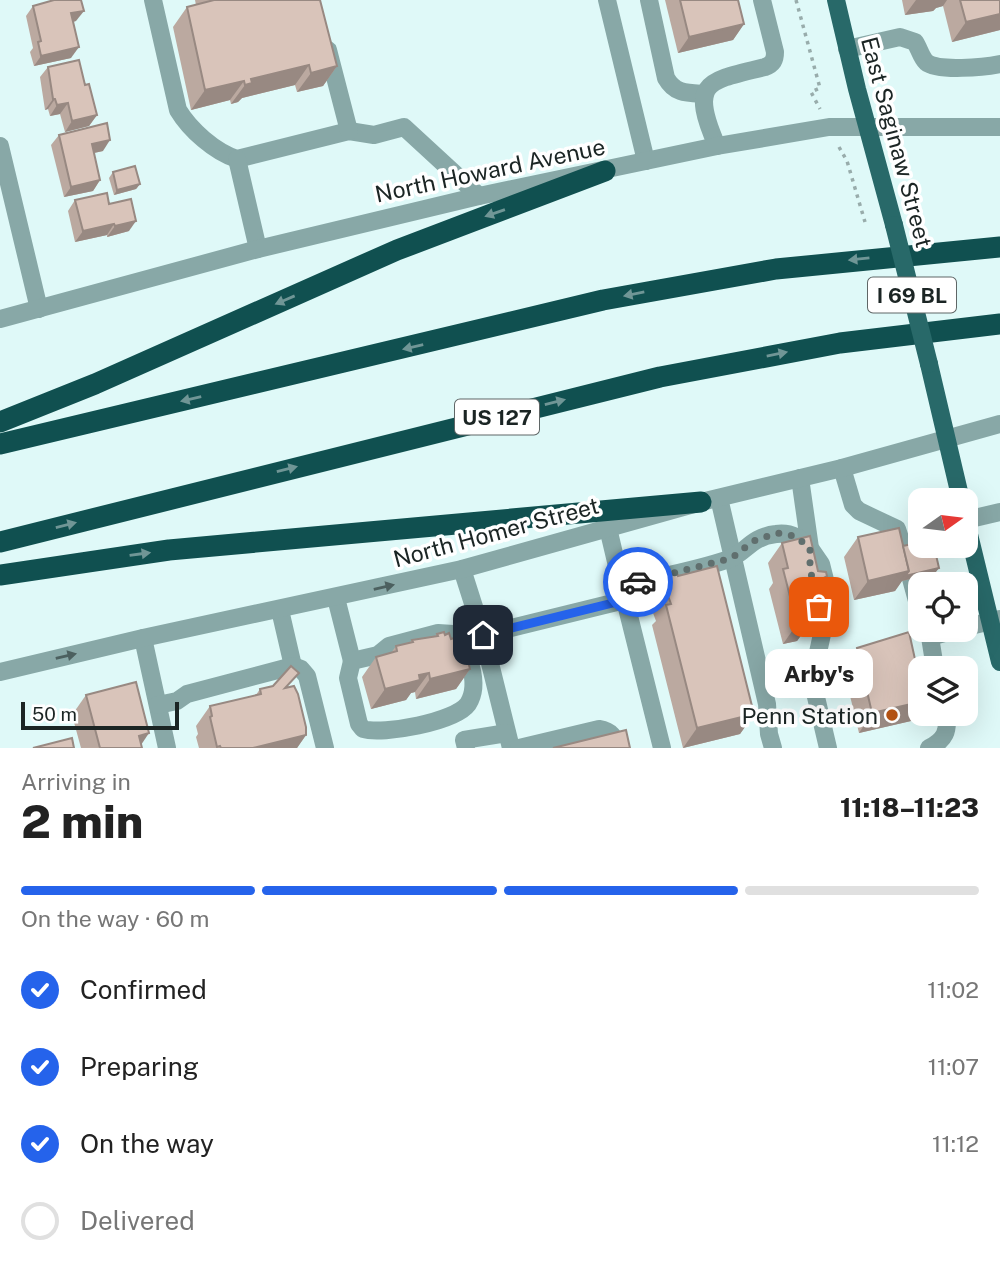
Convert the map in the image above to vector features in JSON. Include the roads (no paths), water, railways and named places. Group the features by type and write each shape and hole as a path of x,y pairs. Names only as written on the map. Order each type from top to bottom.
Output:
{"highway":[{"path":"0,422 95,384 397,250 605,171"},
{"path":"0,444 603,300 776,268 1000,247"},
{"name":"US 127","path":"0,542 660,377 840,343 1000,324"},
{"path":"0,575 169,550 710,500"}],"main road":[{"name":"East Saginaw Street","path":"835,0 894,225 958,488"},
{"path":"977,558 995,620 1000,663"}],"street":[{"path":"153,0 178,110 186,122 224,155 237,159 349,131 374,135 404,127 479,196"},
{"path":"607,0 646,160"},
{"path":"649,0 666,78 672,88 680,93 705,94"},
{"path":"717,146 704,117 703,105 709,87 725,76 765,67 775,59 762,0"},
{"path":"324,35 349,131"},
{"path":"847,50 900,37 915,42 923,60 930,65 978,67 1000,64"},
{"name":"North Howard Avenue","path":"0,319 258,249 479,196 717,146 829,127 1000,127"},
{"path":"0,146 39,309"},
{"path":"237,159 258,249"},
{"name":"North Homer Street","path":"0,672 142,638 462,569 1000,424"},
{"path":"842,468 853,505 859,511 897,529 904,550"},
{"path":"800,478 810,548 810,569 824,625 812,680 828,748"},
{"path":"710,500 732,558 766,705 773,748"},
{"path":"978,518 1000,512"},
{"path":"608,528 663,748"},
{"path":"483,635 732,558 753,541 777,533 795,536 810,548 821,565 836,624 823,669 823,679 839,748"},
{"path":"434,720 465,744 509,741 483,635 462,569"},
{"path":"336,598 352,661 348,678 359,724 363,729 387,732 460,712 468,704 472,694 474,676 465,645 453,634 438,633 389,646 378,654 352,661"},
{"path":"280,610 293,666"},
{"path":"142,638 167,748"},
{"path":"375,730 384,723 453,704 461,696 465,677 459,652 448,643 391,656 378,654"},
{"path":"158,705 177,701 187,694 237,682 263,681 293,666 301,668 307,676 325,748"},
{"path":"766,705 783,748"},
{"path":"300,719 320,727"},
{"path":"929,748 945,736 948,726"},
{"path":"519,748 599,729 607,730 614,736 618,748"}],"place":[{"name":"Arby's","path":"819,607"},
{"name":"Penn Station","path":"892,715"}]}
